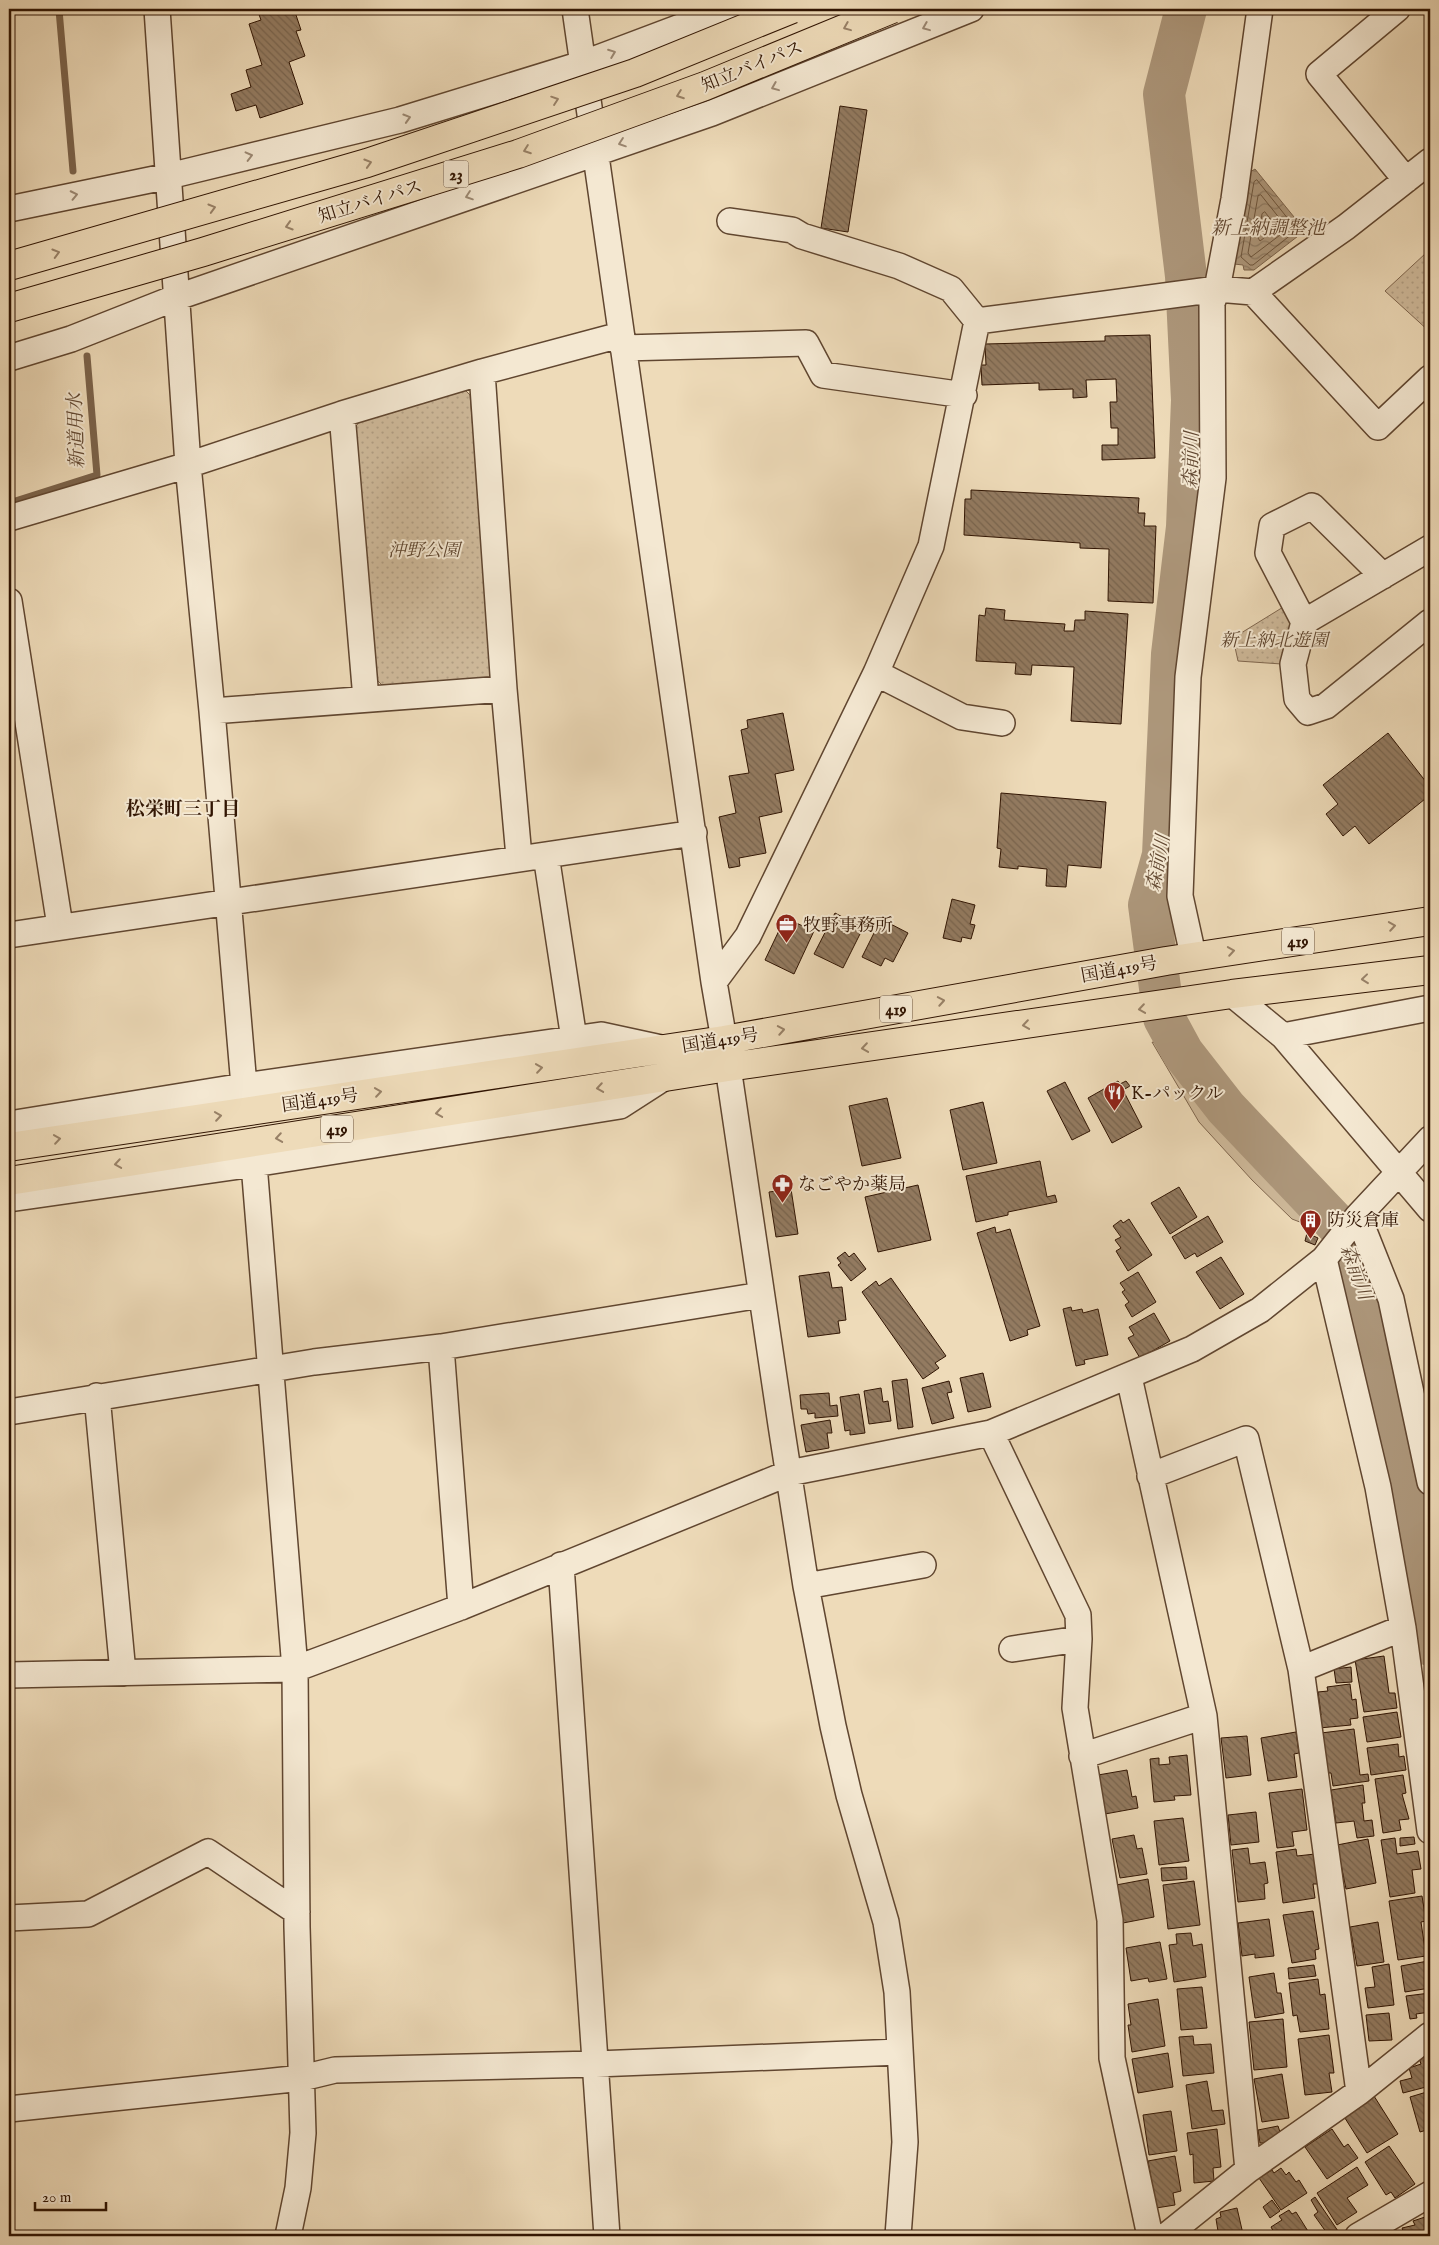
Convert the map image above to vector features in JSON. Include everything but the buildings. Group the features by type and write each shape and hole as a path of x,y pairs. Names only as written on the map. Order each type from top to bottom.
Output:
{"highway":[{"name":"知立バイパス","path":"10,265 367,163 635,73 792,9"},
{"name":"知立バイパス","path":"14,309 231,244 518,154 705,86 892,9"},
{"name":"国道419号","path":"9,1147 724,1040 1166,961 1430,921"},
{"name":"国道419号","path":"9,1181 728,1067 1191,1002 1232,994 1430,970"}],"street":[{"path":"157,9 188,465 212,711 244,1086"},
{"path":"574,9 714,982 806,1586 833,1726 849,1795 886,1922 897,1992 905,2142 898,2236"},
{"path":"9,209 169,176 400,120 582,64 728,9"},
{"path":"9,358 71,339 176,298 712,113 971,9"},
{"path":"1191,946 1180,896 1188,677 1213,478 1212,303 1210,290 1234,198 1260,9"},
{"path":"1397,9 1319,74 1406,180"},
{"path":"977,321 1171,294 1210,290 1253,292 1346,227 1430,161"},
{"path":"714,982 748,936 876,673 931,546 964,395 977,321 951,289 899,266 802,236 792,230 730,221"},
{"path":"1253,292 1378,427 1430,378"},
{"path":"9,518 188,465 342,414 482,372 622,342 806,343 823,375 964,395"},
{"path":"482,372 504,689 519,857"},
{"path":"342,414 366,699"},
{"path":"1383,576 1312,506 1272,526 1268,553 1304,622 1292,664 1297,700 1308,712 1326,706 1430,622"},
{"path":"1304,622 1430,548"},
{"path":"9,601 60,926"},
{"path":"876,673 962,717 1002,723"},
{"path":"212,711 504,689"},
{"path":"9,935 519,857 546,855 694,833"},
{"path":"546,855 574,1039"},
{"path":"1232,994 1284,1036 1430,1209"},
{"path":"1284,1036 1430,1008"},
{"path":"9,1124 244,1086 601,1034 664,1049"},
{"path":"9,1199 254,1164 620,1106 665,1077"},
{"path":"9,1675 295,1669 461,1607 561,1565 678,1520 789,1473 991,1433 1129,1377 1192,1349 1260,1310 1324,1258 1358,1216 1430,1139"},
{"path":"254,1164 295,1669 297,1912 302,2142 298,2188 288,2236"},
{"path":"1358,1216 1391,1299 1430,1482"},
{"path":"1324,1258 1378,1487 1403,1628 1430,1831"},
{"path":"9,1412 97,1396 314,1362 441,1347 761,1295"},
{"path":"441,1347 461,1607"},
{"path":"1129,1377 1204,1716 1248,2170"},
{"path":"97,1396 123,1672"},
{"path":"991,1433 1078,1615 1079,1639 1075,1708 1110,1920 1112,2058 1150,2236"},
{"path":"1150,1476 1246,1440 1301,1669 1359,2092"},
{"path":"561,1565 607,2236"},
{"path":"806,1586 923,1565"},
{"path":"1301,1669 1403,1628"},
{"path":"1012,1649 1079,1639"},
{"path":"1082,1756 1204,1716"},
{"path":"9,1918 88,1914 208,1852 297,1912"},
{"path":"1166,2236 1248,2170 1359,2092 1430,2035"},
{"path":"9,2109 302,2078 335,2070 596,2064 900,2052"},
{"path":"1358,2236 1386,2228 1430,2194"}],"green space":[{"path":"1426,253 1430,257 1430,332 1385,291"},
{"name":"沖野公園","path":"462,387 470,395 494,672 487,679 383,686 375,678 354,429 362,418"},
{"name":"新上納北遊園","path":"1293,601 1296,665 1238,661 1233,638"},
{"path":"1152,1042 1175,1049 1223,1111 1320,1212 1318,1229 1292,1219 1252,1180 1199,1122"}],"water":[{"name":"新上納調整池","path":"1255,169 1303,228 1302,233 1254,270 1244,270 1243,265 1234,264 1250,172"}],"waterway":[{"name":"森前川","path":"1186,9 1164,94 1186,276 1192,400 1187,527 1172,654 1163,855 1149,905 1164,1018 1183,1053 1226,1108 1339,1227 1357,1263 1369,1302 1404,1476 1430,1645"},
{"name":"新道用水","path":"59,10 73,171"},
{"name":"新道用水","path":"9,503 97,475 87,356"}],"place":[{"name":"牧野事務所","path":"787,944"},
{"name":"K-パックル","path":"1115,1112"},
{"name":"なごやか薬局","path":"782,1203"},
{"name":"防災倉庫","path":"1311,1239"}],"district":[{"name":"松栄町三丁目","path":"183,808"}]}
